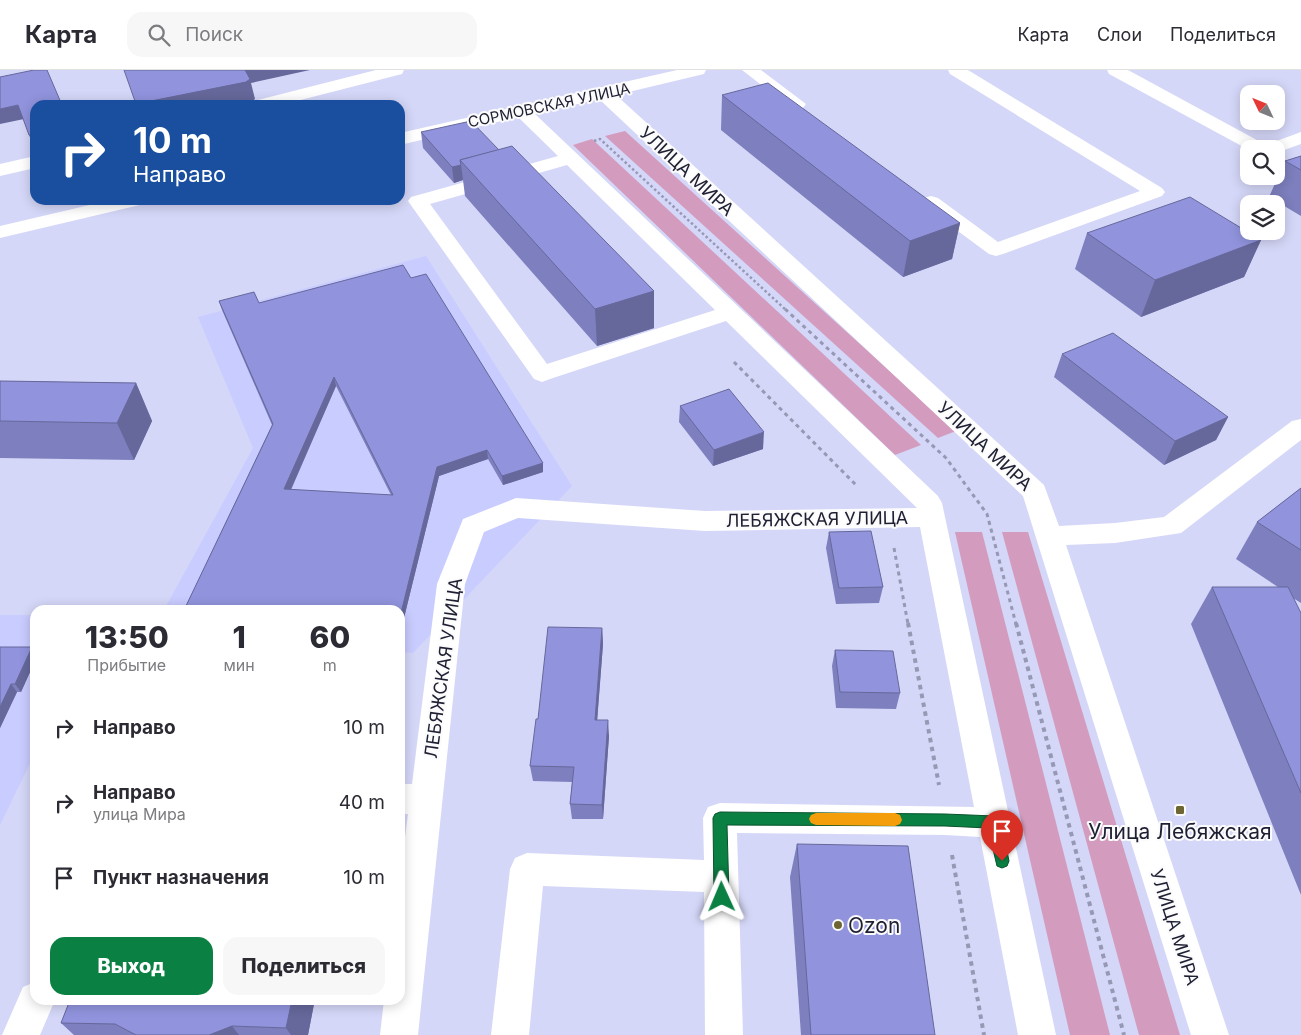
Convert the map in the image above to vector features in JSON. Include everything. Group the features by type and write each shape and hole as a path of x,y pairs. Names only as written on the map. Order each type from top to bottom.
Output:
{"street":[{"path":"279,100 396,70"},
{"name":"СОРМОВСКАЯ УЛИЦА","path":"405,138 521,110 604,94 698,70"},
{"path":"750,70 812,116"},
{"path":"916,191 996,250 1155,192 956,70"},
{"path":"1115,70 1243,140"},
{"name":"УЛИЦА МИРА","path":"604,94 1035,492 1210,1035"},
{"path":"521,110 929,503 1037,1035"},
{"path":"1285,144 1301,138"},
{"path":"570,158 418,201 542,374 731,312"},
{"path":"0,170 30,163"},
{"path":"0,232 116,205"},
{"path":"1049,536 1115,534 1171,526 1301,428"},
{"name":"ЛЕБЯЖСКАЯ УЛИЦА","path":"405,934 413,799 451,584 473,526 516,508 705,520 932,517"},
{"path":"724,1035 720,818 994,822"},
{"path":"510,1035 527,869 721,877"},
{"path":"21,1035 34,1005"},
{"name":"ЛЕБЯЖСКАЯ УЛИЦА","path":"399,1035 401,1005"}],"path":[{"path":"592,142 600,140 946,458 987,514 1124,1035"},
{"path":"696,323 888,518 984,1035"}],"shaded area":[{"path":"625,131 956,431 938,438 605,136"},
{"path":"592,139 921,445 895,455 573,145"},
{"path":"426,256 572,486 413,653 405,652 405,605 167,605 253,448 198,317"},
{"path":"955,532 982,532 1110,1035 1070,1035"},
{"path":"1002,532 1028,532 1180,1035 1139,1035"},
{"path":"0,615 30,615 30,763 0,825"}],"building":[{"path":"34,70 47,70 60,100 30,100 30,135 18,105 0,109 0,77"},
{"path":"124,70 245,70 250,79 246,82 156,100 135,100"},
{"path":"768,83 960,223 910,241 722,95"},
{"path":"471,121 499,150 460,160 461,165 452,167 421,132"},
{"path":"512,146 654,291 595,309 460,160"},
{"path":"1301,156 1301,170 1285,161"},
{"path":"1190,197 1240,227 1240,240 1261,240 1155,280 1087,233"},
{"path":"403,265 411,278 426,274 543,463 502,476 487,450 437,467 403,605 186,605 273,424 219,301 254,292 259,303","holes":["334,377 393,495 284,489"]},
{"path":"1113,333 1228,417 1175,441 1062,354"},
{"path":"0,381 136,383 117,423 0,421"},
{"path":"729,389 764,432 714,450 680,406"},
{"path":"1301,488 1301,550 1257,522"},
{"path":"871,531 883,587 839,588 829,532"},
{"path":"1212,587 1288,587 1301,613 1301,793"},
{"path":"548,627 602,628 595,720 608,720 602,805 570,804 574,767 530,766 536,719 538,719"},
{"path":"0,647 30,647 30,651 15,684 11,684 0,707"},
{"path":"835,650 893,651 900,693 840,692"},
{"path":"797,844 908,846 935,1035 811,1035"},
{"path":"68,1005 291,1005 286,1028 232,1026 209,1035 136,1035 115,1024 61,1023"}],"slow traffic":[{"path":"816,819 895,820"}],"place":[{"name":"Улица Лебяжская","path":"1180,810"},
{"name":"Ozon","path":"838,925"}],"route":[{"path":"722,897 720,818 994,822 1002,861"}]}
